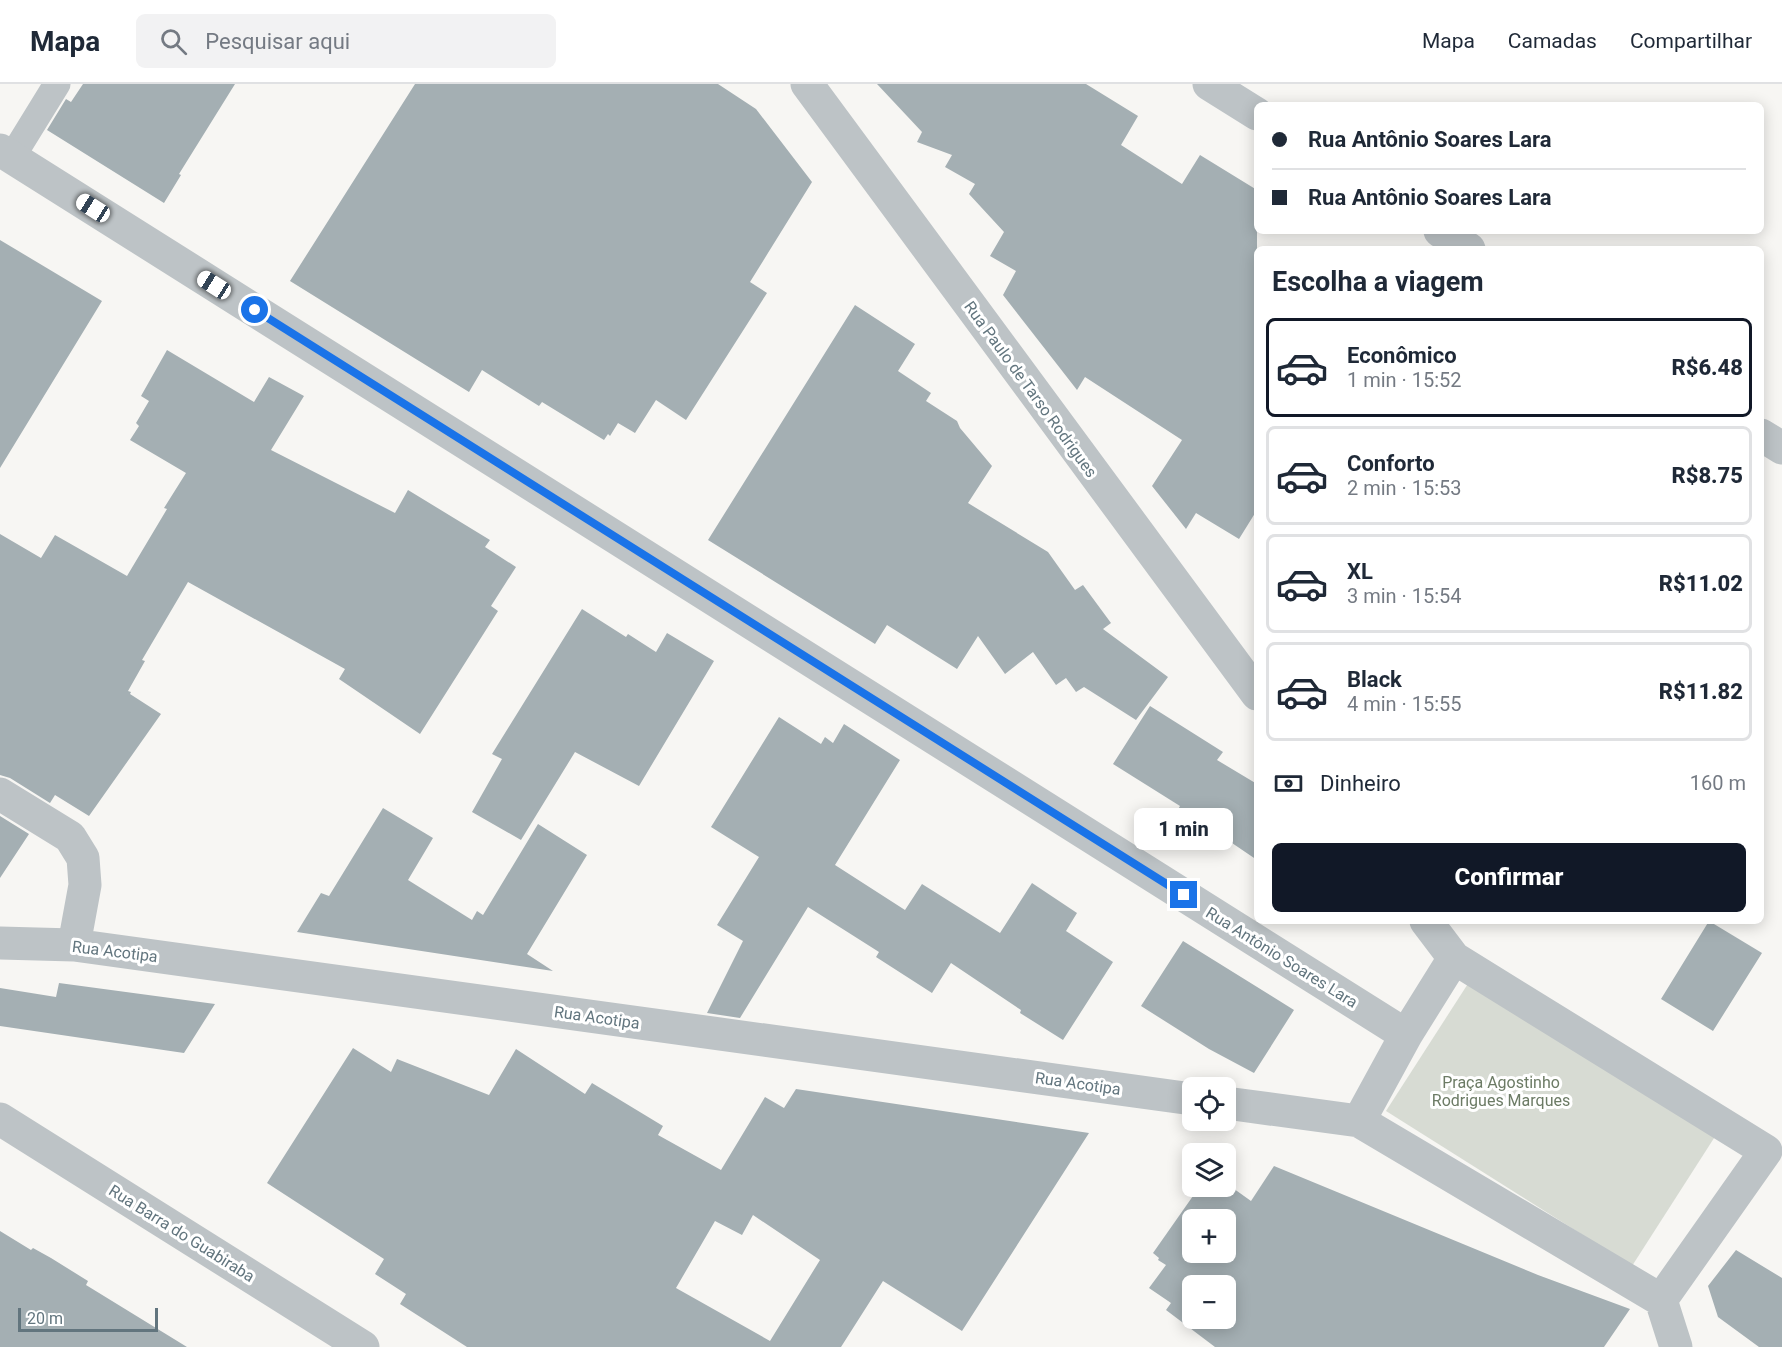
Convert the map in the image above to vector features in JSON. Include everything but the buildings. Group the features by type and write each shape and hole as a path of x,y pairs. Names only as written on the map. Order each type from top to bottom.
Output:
{"street":[{"name":"Rua Paulo de Tarso Rodrigues","path":"807,84 1254,690"},
{"path":"1209,84 1254,112"},
{"name":"Rua Antônio Soares Lara","path":"6,154 1406,1035"},
{"path":"1445,234 1464,246"},
{"path":"1764,437 1782,448"},
{"path":"0,794 70,837 83,858 85,885 74,945"},
{"path":"1428,924 1454,958 1774,1151 1661,1300"},
{"name":"Rua Acotipa","path":"0,943 74,945 1182,1098"},
{"path":"1359,1121 1406,1035 1454,958"},
{"path":"1236,1104 1359,1121 1661,1300 1676,1347"},
{"name":"Rua Barra do Guabiraba","path":"0,1119 363,1347"}],"lane":[{"path":"6,154 57,84"}],"green space":[{"name":"Praça Agostinho Rodrigues Marques","path":"1471,979 1716,1135 1632,1266 1386,1111"}],"route":[{"path":"255,310 1184,895"}]}
